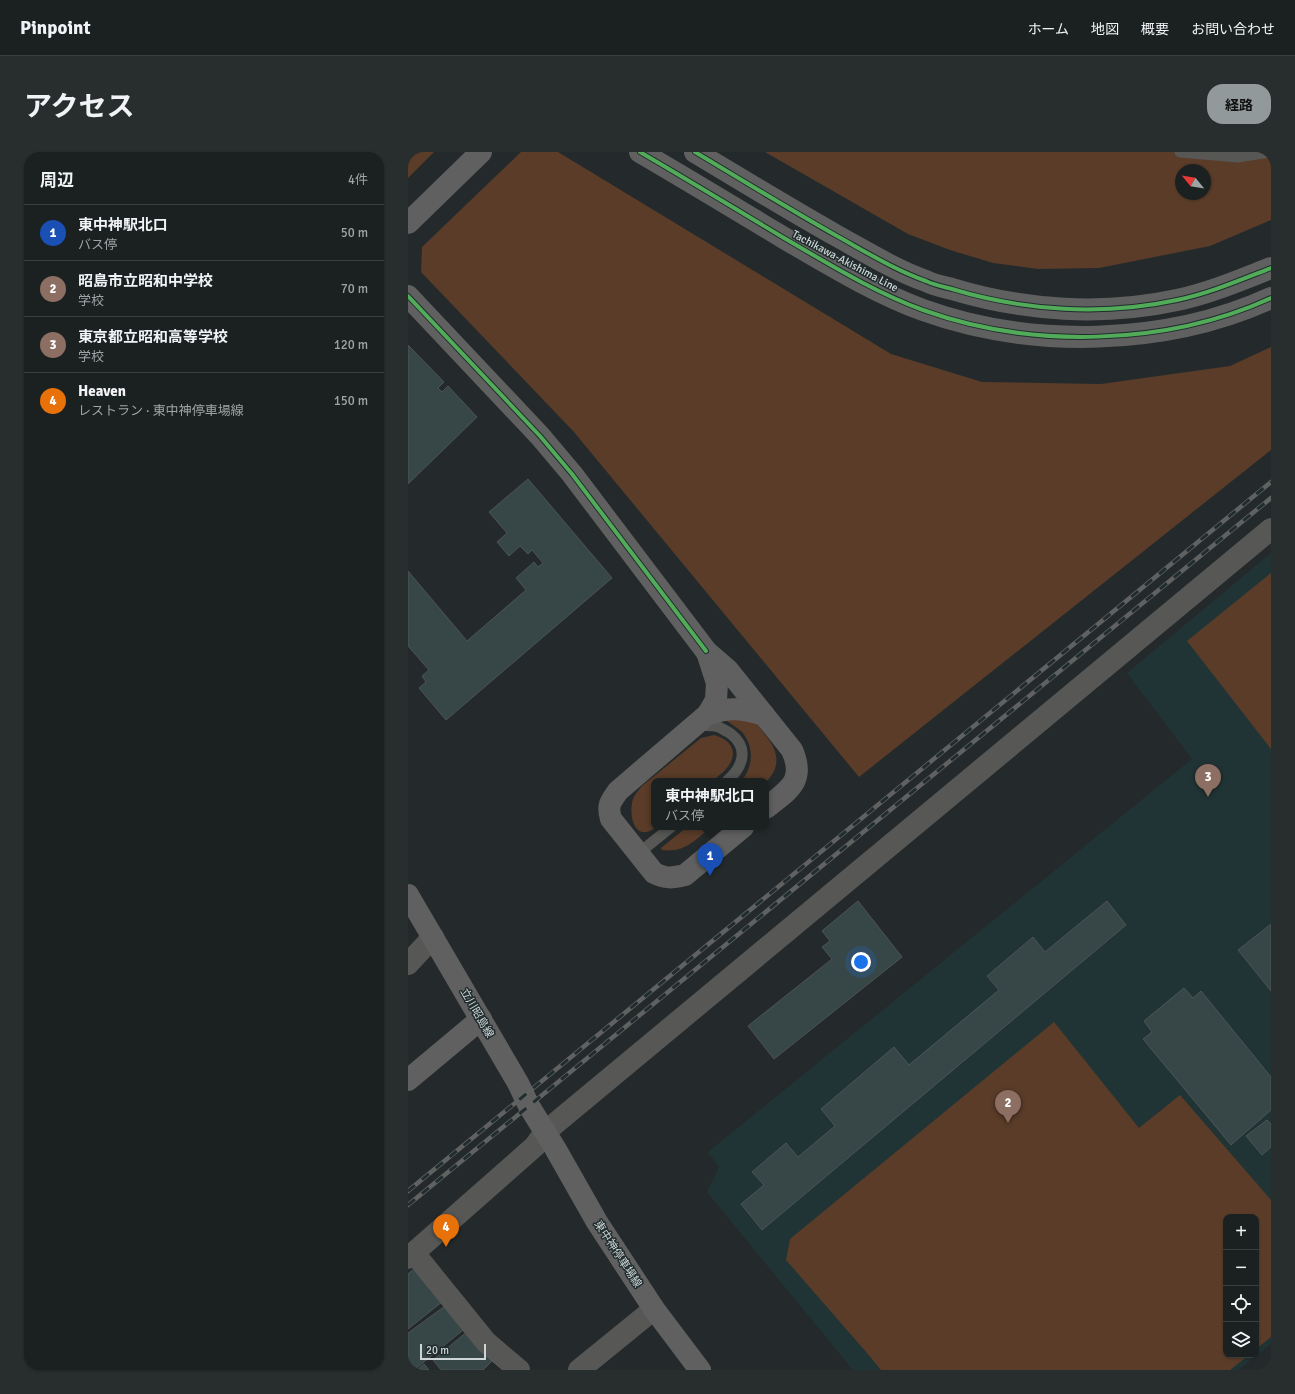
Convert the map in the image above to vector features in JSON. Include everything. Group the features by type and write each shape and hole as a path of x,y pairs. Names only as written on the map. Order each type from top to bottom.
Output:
{"main road":[{"path":"408,223 481,152"},
{"name":"Tachikawa-Akishima Line","path":"640,152 794,244 878,291 924,310 972,324 1019,334 1068,337 1118,337 1165,330 1218,318 1271,298"},
{"name":"Tachikawa-Akishima Line","path":"695,152 883,262 926,282 976,296 1024,306 1077,310 1127,308 1177,300 1217,289 1271,268"},
{"path":"408,296 540,436 572,474 706,651 728,670 792,750 796,759 796,779 791,788 769,806"},
{"path":"702,720 716,700 717,683 706,651"},
{"path":"739,830 685,875 664,877 654,873 611,819 608,810 611,801 618,791 702,720 721,710 736,708 749,710 764,715"},
{"name":"立川昭島線","path":"408,895 545,1132"},
{"path":"408,1080 481,1020"},
{"name":"東中神停車場線","path":"545,1132 597,1222 654,1309 700,1370"}],"street":[{"path":"519,1370 486,1342 411,1255 535,1146 545,1132 1271,529"},
{"path":"408,964 433,937"},
{"path":"579,1370 654,1309"}],"lane":[{"path":"1180,152 1238,157 1268,152"},
{"path":"702,720 725,730 737,739 743,754 738,770 730,778"},
{"path":"638,853 667,830"}],"shaded area":[{"path":"408,152 434,152 408,178"},
{"path":"521,152 558,152 891,354 982,382 1101,384 1230,366 1271,347 1271,450 859,777 574,432 421,272 422,247"},
{"path":"765,152 1271,152 1271,220 1210,246 1099,268 1038,269 993,263 950,250 908,234"},
{"path":"1271,553 1271,1344 1259,1353 1259,1214 1223,1214 1223,1358 1253,1358 1238,1370 853,1370 707,1192 719,1167 708,1152 1192,759 1127,673"},
{"path":"1271,573 1271,749 1187,641"},
{"path":"734,717 756,724 773,746 776,764 769,778 743,778 750,763 751,756 749,744 742,732 727,721 727,719"},
{"path":"714,735 727,741 733,751 731,762 716,778 652,778 701,738"},
{"path":"651,779 651,830 643,832 638,830 635,826 632,813 633,799 642,786"},
{"path":"683,830 708,830 695,841 677,850 662,850 661,848"},
{"path":"1054,1022 1139,1128 1180,1095 1271,1200 1271,1337 1259,1347 1259,1214 1223,1214 1223,1358 1245,1358 1230,1370 881,1370 786,1260 790,1239"}],"building":[{"path":"408,345 444,382 438,388 442,392 448,386 477,417 408,484"},
{"path":"528,479 612,578 446,720 419,688 426,682 422,676 429,670 408,646 408,571 467,641 526,590 516,578 534,562 538,567 543,563 532,550 528,554 520,546 509,556 497,542 507,533 489,512"},
{"path":"858,901 902,957 774,1059 748,1026 832,959 822,947 830,941 822,931"},
{"path":"1107,901 1126,925 762,1230 741,1204 764,1185 752,1172 786,1143 798,1157 835,1126 821,1109 894,1047 909,1065 999,990 987,976 1033,937 1045,952"},
{"path":"1271,924 1271,991 1238,950"},
{"path":"1184,988 1193,998 1201,991 1271,1077 1271,1110 1231,1145 1143,1039 1152,1032 1144,1021"},
{"path":"1267,1120 1271,1124 1271,1147 1262,1155 1246,1136"},
{"path":"416,1267 442,1302 408,1329 408,1274"},
{"path":"445,1306 463,1330 414,1370 408,1370 408,1333"},
{"path":"468,1331 492,1361 483,1370 441,1370 433,1360"},
{"path":"424,1364 429,1370 417,1370"}],"railway":[{"path":"408,1191 1271,482"},
{"path":"408,1205 1271,498"}],"cycle path":[{"path":"640,152 784,238 869,286 923,310 965,323 1008,331 1053,336 1098,337 1143,333 1188,326 1230,314 1271,298"},
{"path":"695,152 819,226 903,272 936,285 1008,302 1064,309 1121,308 1149,305 1201,294 1271,268"},
{"path":"408,296 540,436 572,474 706,651"}],"place":[{"name":"東京都立昭和高等学校","path":"1208,797"},
{"name":"東中神駅北口","path":"710,876"},
{"name":"昭島市立昭和中学校","path":"1008,1123"},
{"name":"Heaven","path":"446,1247"}]}
